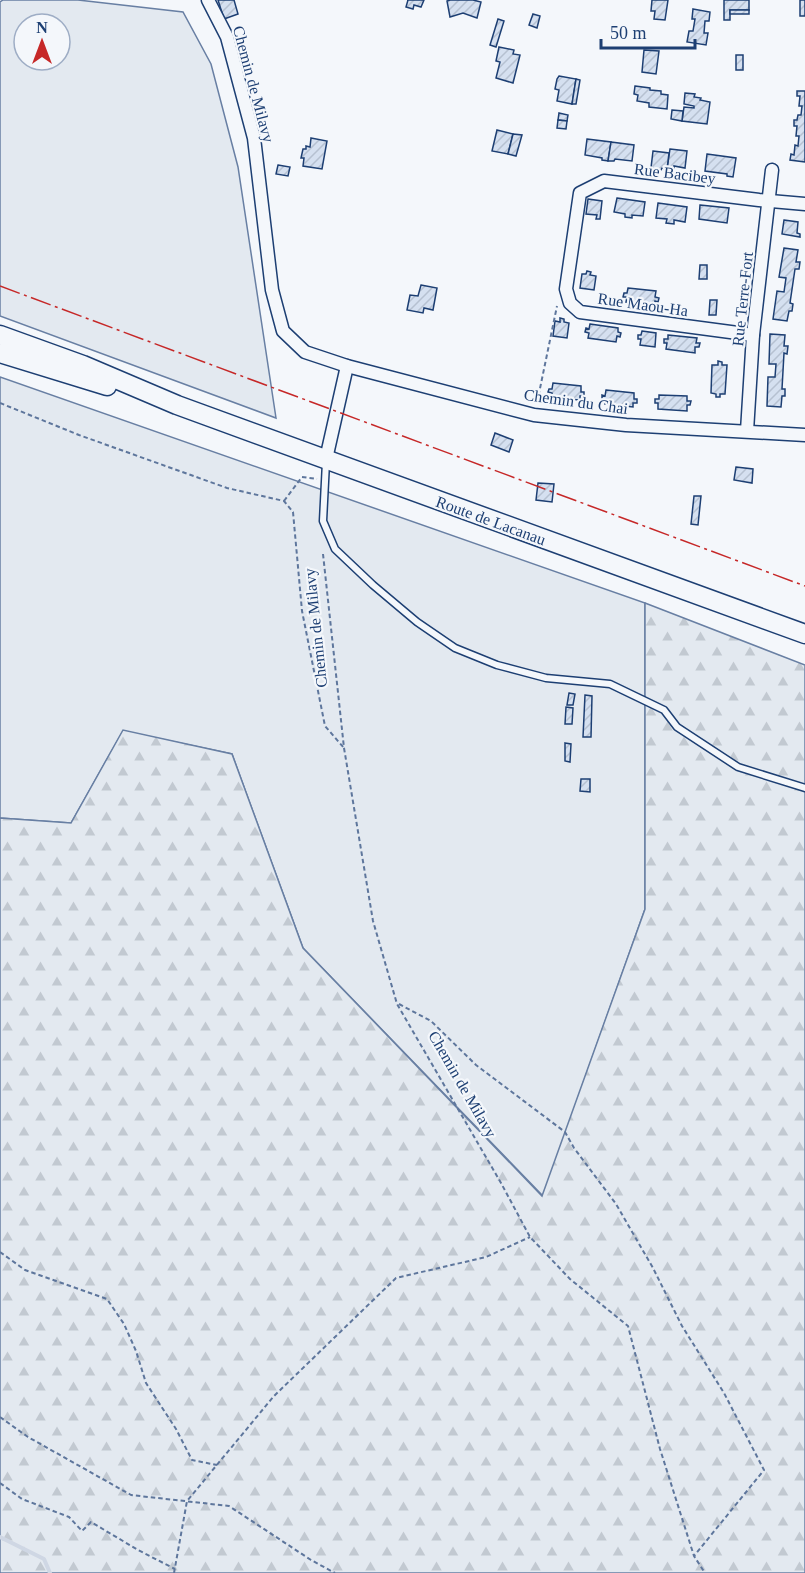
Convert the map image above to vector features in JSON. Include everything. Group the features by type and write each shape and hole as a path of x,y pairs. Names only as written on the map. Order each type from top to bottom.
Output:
{"main road":[{"name":"Route de Lacanau","path":"0,335 83,365 177,405 805,634"},
{"name":"Route de Lacanau","path":"0,353 177,405"}],"street":[{"name":"Chemin de Milavy","path":"208,0 227,37 254,138 272,290 283,331 305,351 347,366"},
{"name":"Rue Terre-Fort","path":"747,432 753,335 772,170"},
{"name":"Rue Bacibey","path":"566,290 580,193 604,181 805,204"},
{"name":"Rue Maou-Ha","path":"566,290 570,303 580,312 753,335"},
{"name":"Chemin du Chai","path":"347,366 534,415 626,425 805,435"},
{"path":"326,459 347,366"}],"lane":[{"path":"326,459 323,521 335,549 417,622 455,648 497,665 546,678 610,684 664,710 677,727 738,767 805,788"}],"path":[{"path":"534,415 556,307 566,290"},
{"path":"0,403 79,435 227,488 284,501 293,512 302,611 325,726 344,748"},
{"path":"284,501 302,477 325,480"},
{"name":"Chemin de Milavy","path":"323,554 344,748 373,921 398,1004 530,1237 570,1279 628,1326 660,1449 694,1556 705,1573"},
{"path":"398,1004 431,1021 476,1065 565,1132 574,1148 616,1204 653,1268 682,1326 724,1393 764,1470 694,1556"},
{"path":"0,1483 22,1499 69,1517 82,1531 91,1522 175,1571 187,1501 274,1396 396,1278 486,1257 530,1237"},
{"path":"0,1252 25,1270 107,1299 124,1324 136,1351 146,1383 176,1429 192,1460 217,1465"},
{"path":"0,1417 28,1437 131,1495 229,1506 311,1560 335,1573"}],"green space":[{"path":"3,0 78,0 183,12 211,64 238,167 276,418 0,316 0,2"},
{"path":"0,377 645,603 645,909 543,1196 303,948 232,754 123,731 71,823 0,818"},
{"path":"645,603 805,665 805,1573 0,1573 0,818 71,823 123,730 232,754 303,948 542,1196 645,909"}],"building":[{"path":"218,0 234,0 238,14 224,19"},
{"path":"408,0 424,0 421,7 414,5 413,9 406,7"},
{"path":"652,0 668,0 665,20 654,19 655,11 651,11"},
{"path":"724,0 749,0 749,10 730,10 730,20 724,20"},
{"path":"800,0 805,0 805,16 800,16"},
{"path":"447,1 481,2 477,18 463,13 450,17"},
{"path":"693,9 710,12 709,21 705,21 704,33 708,33 706,45 687,42 689,31 693,31 695,19 692,19"},
{"path":"730,10 749,10 749,14 730,14"},
{"path":"533,14 540,16 537,28 529,25"},
{"path":"498,19 504,21 496,47 490,45"},
{"path":"499,47 514,50 513,54 520,55 513,83 496,78 500,62 496,61"},
{"path":"644,50 659,51 656,74 642,72"},
{"path":"736,55 743,55 743,70 736,70"},
{"path":"559,76 576,79 572,104 557,101 559,90 555,89"},
{"path":"576,79 580,80 576,104 572,104"},
{"path":"635,86 661,91 661,94 668,95 667,109 649,107 649,103 637,101 638,95 634,94"},
{"path":"797,91 805,91 805,162 790,160 791,154 794,155 795,145 798,146 799,136 796,136 797,126 794,126 794,120 801,115 802,106 799,106 800,96 797,96"},
{"path":"685,93 695,94 694,97 710,102 707,124 682,121 684,107 694,108 694,106 684,104"},
{"path":"672,110 683,111 682,121 671,119"},
{"path":"559,113 568,115 567,121 558,120"},
{"path":"558,120 567,121 566,129 557,128"},
{"path":"497,130 513,134 508,154 492,151"},
{"path":"513,134 522,135 516,156 508,154"},
{"path":"311,138 327,141 322,169 303,166 304,158 301,158 303,149 306,149 306,146 310,147"},
{"path":"587,139 611,142 608,161 585,155"},
{"path":"611,142 634,145 632,161 615,159 608,161"},
{"path":"670,149 687,151 685,168 674,166 674,169 667,169"},
{"path":"653,151 669,153 667,169 651,168"},
{"path":"707,154 736,158 733,177 705,171"},
{"path":"278,165 290,167 288,176 276,174"},
{"path":"617,198 645,202 643,216 632,215 632,218 614,212"},
{"path":"588,199 602,201 600,219 596,219 597,215 586,214"},
{"path":"658,203 687,207 685,222 674,220 674,224 666,223 667,219 656,218"},
{"path":"700,205 729,208 727,223 699,219"},
{"path":"784,220 798,222 797,233 800,237 782,234"},
{"path":"784,248 798,250 796,262 800,262 799,269 795,269 790,303 793,304 792,311 789,311 787,321 773,319 777,291 784,292 786,278 779,277"},
{"path":"700,265 707,265 707,279 699,279"},
{"path":"587,271 591,272 590,275 596,276 594,290 580,288 582,274 586,274"},
{"path":"421,285 437,288 433,310 424,308 423,313 407,310 410,295 418,296"},
{"path":"628,288 656,291 655,297 659,298 658,302 655,301 654,306 626,302 627,297 623,297"},
{"path":"710,300 717,300 716,315 709,315"},
{"path":"560,318 569,323 567,338 553,336 555,321 560,322"},
{"path":"590,324 618,328 618,332 621,333 620,337 617,336 616,342 588,338 589,333 585,332 586,328 589,329"},
{"path":"642,331 656,333 655,347 640,345 641,339 638,339 638,335 641,335"},
{"path":"770,334 785,335 784,346 788,346 787,354 784,353 782,389 785,389 785,396 782,396 781,407 767,406 768,377 775,377 776,364 769,364"},
{"path":"668,335 697,338 696,343 700,343 699,347 695,347 695,353 666,349 667,343 664,343 664,339 668,339"},
{"path":"718,361 722,362 722,365 727,365 725,394 716,397 716,394 711,393 712,365 718,365"},
{"path":"553,383 581,386 584,396 580,396 580,400 552,398 552,393 548,392 552,389"},
{"path":"606,390 634,393 637,403 633,403 633,407 605,404 602,395 605,396"},
{"path":"659,395 687,396 687,401 691,401 690,405 687,405 687,411 658,409 655,399 659,399"},
{"path":"495,433 513,440 509,452 491,445"},
{"path":"736,467 753,469 752,483 734,480"},
{"path":"538,483 554,484 552,502 536,500"},
{"path":"694,496 701,496 698,525 691,524"},
{"path":"569,693 575,694 573,705 567,705"},
{"path":"585,695 592,696 591,737 583,737"},
{"path":"566,707 573,708 572,724 565,724"},
{"path":"565,743 571,744 570,762 565,761"},
{"path":"581,779 590,779 590,792 580,791"}],"waterway":[{"path":"0,1537 44,1559 50,1573"}],"power":[{"path":"0,286 805,586"}]}
